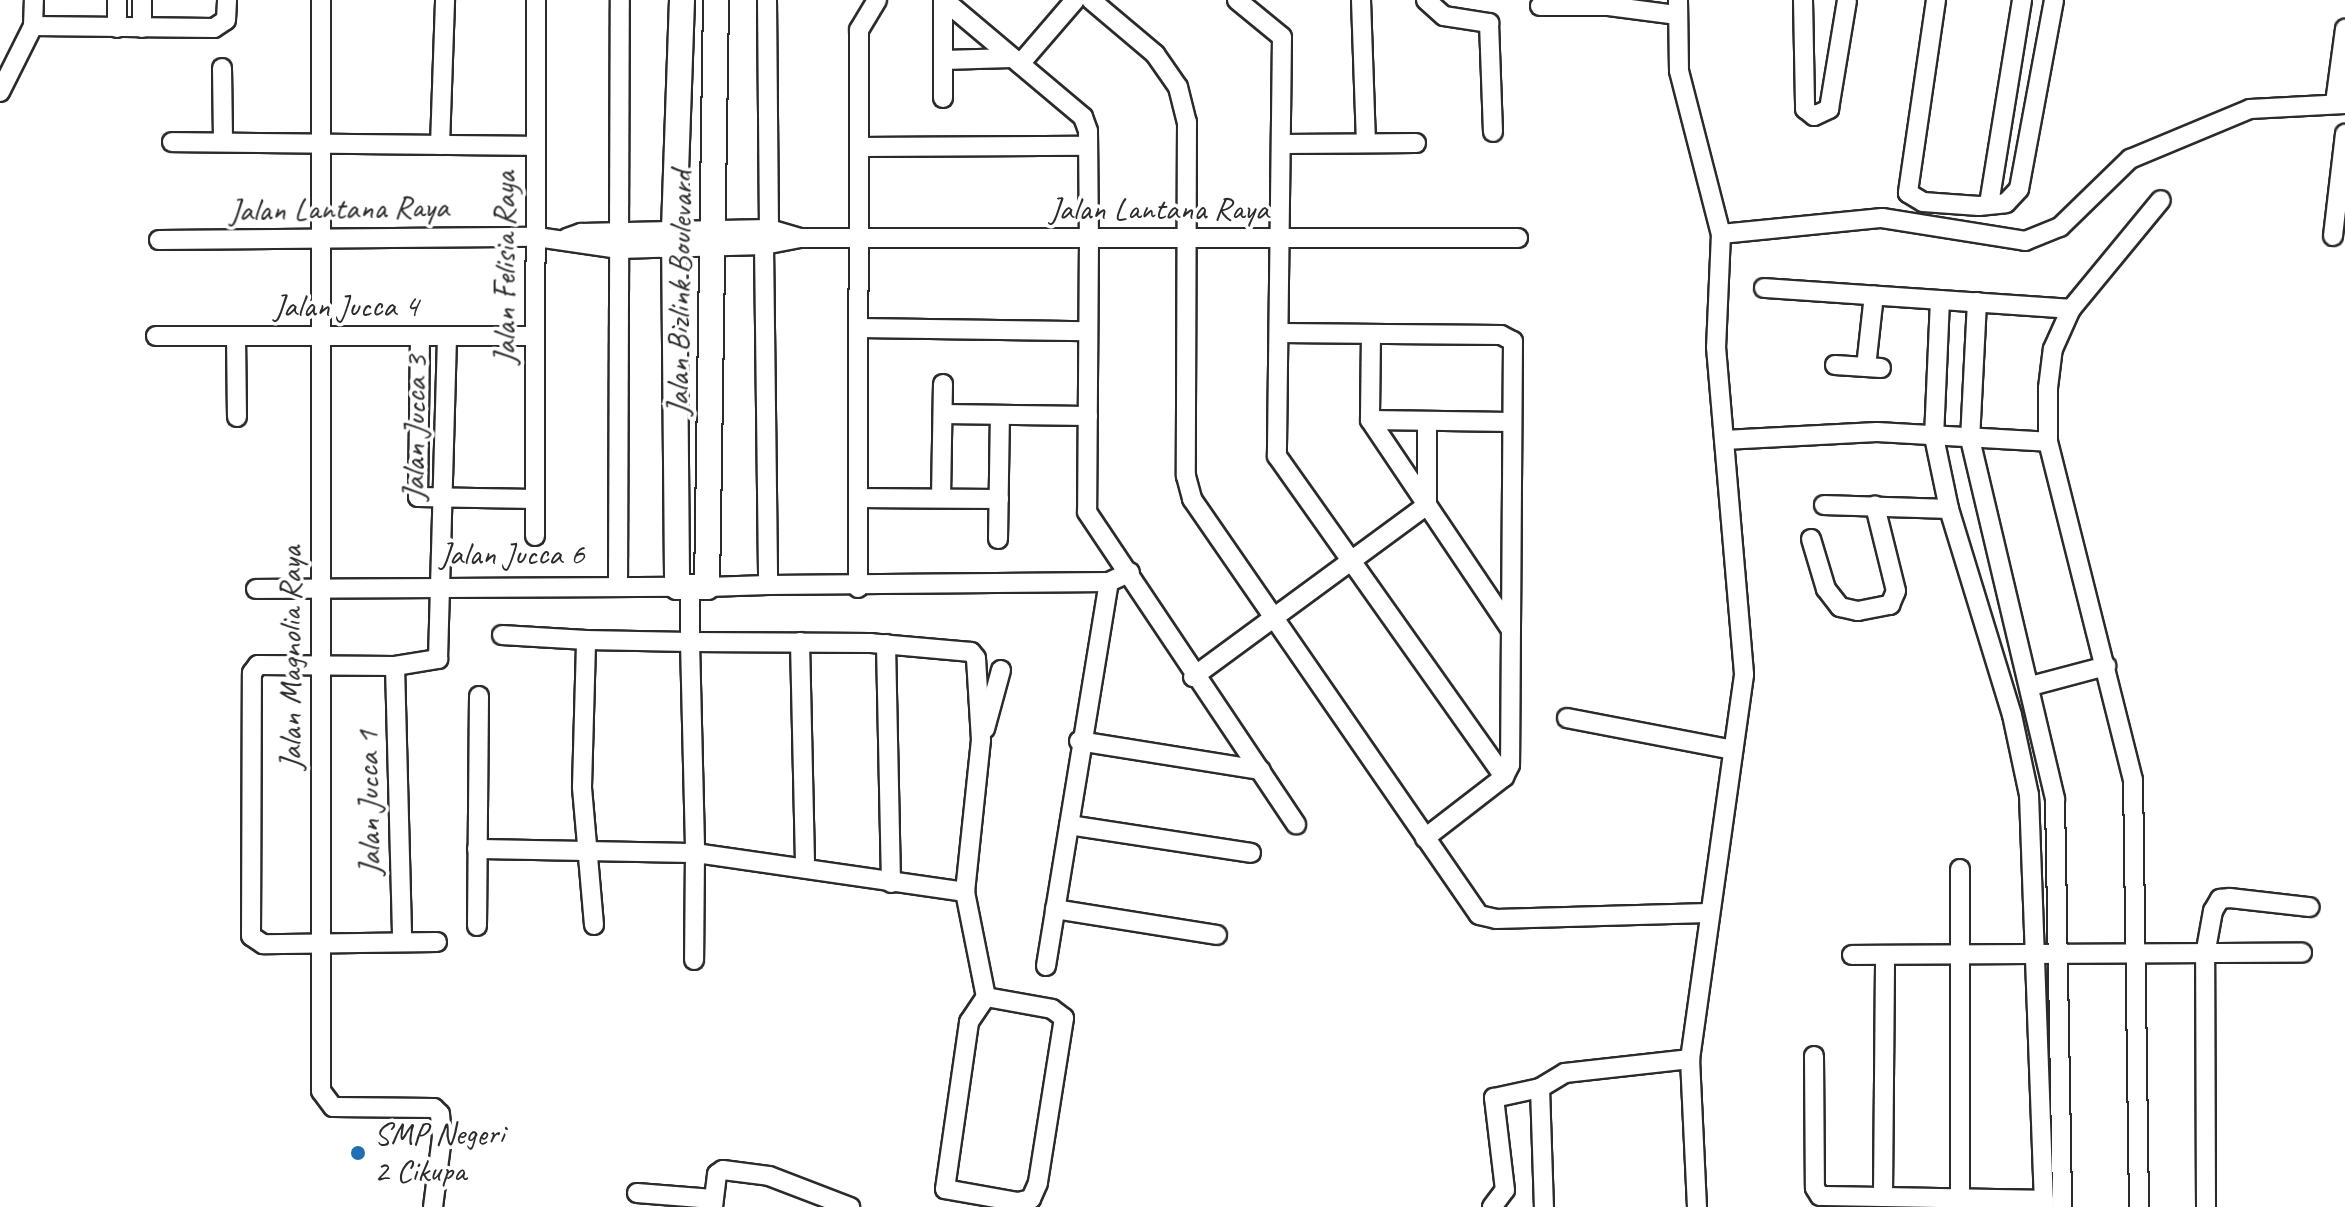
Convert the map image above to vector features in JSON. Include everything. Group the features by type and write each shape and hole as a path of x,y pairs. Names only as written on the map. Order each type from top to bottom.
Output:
{"street":[{"path":"0,92 33,26 34,0"},
{"path":"117,0 117,28"},
{"path":"142,0 142,28"},
{"path":"33,26 214,28 226,20 227,0"},
{"name":"Jalan Magnolia Raya","path":"321,0 320,942 323,1097 333,1107 434,1108 440,1114 442,1137 433,1207"},
{"path":"440,145 445,0"},
{"name":"Jalan Felisia Raya","path":"535,536 536,0"},
{"path":"618,586 620,0"},
{"name":"Jalan Bizlink Boulevard","path":"682,0 674,240 691,587"},
{"name":"Jalan Bizlink Boulevard","path":"691,587 713,239 716,0"},
{"path":"767,0 768,585"},
{"path":"858,588 859,30 877,0"},
{"path":"943,0 943,98"},
{"path":"943,0 1083,117 1088,146 1089,239 1087,512 1130,572 1193,677 1296,824"},
{"path":"943,60 1016,61 1075,0"},
{"path":"1091,0 1155,54 1178,87 1187,122 1186,476 1192,499 1479,915 1488,919 1708,913"},
{"path":"1237,0 1282,37 1281,333 1277,456 1354,559 1504,777"},
{"path":"1361,0 1366,143"},
{"path":"1426,0 1444,16 1489,23 1493,132"},
{"path":"1803,0 1805,109 1814,116 1829,109 1847,0"},
{"path":"1936,0 1908,193 1923,202 1989,204 2006,203 2019,189 2054,0"},
{"path":"1989,204 2022,0"},
{"path":"1540,6 1677,7 1679,71 1721,234 1715,334 1744,675 1708,913 1690,1059 1697,1207"},
{"path":"1721,234 1882,218 2025,241 2060,227 2130,159 2250,109 2340,103 2345,29"},
{"path":"222,68 223,142"},
{"path":"2333,236 2345,134"},
{"path":"172,142 536,146"},
{"path":"1282,144 1416,143"},
{"path":"859,147 1088,146"},
{"path":"2139,1207 2138,955 2133,780 2048,442 2053,349 2071,309 2161,200"},
{"name":"Jalan Lantana Raya","path":"159,240 537,237 567,238 582,247 619,241 766,237 1518,238"},
{"path":"1764,288 2071,309"},
{"path":"1835,365 1874,367 1874,295"},
{"path":"1940,300 1934,437 1949,509 2012,715 2029,795 2034,954 2050,1205"},
{"path":"1977,302 1970,439 2037,711 2055,799 2060,955 2050,1205"},
{"path":"859,328 1088,331"},
{"path":"1281,333 1511,336 1510,765 1504,777 1425,838"},
{"path":"1371,334 1370,420 1511,630"},
{"name":"Jalan Jucca 4","path":"156,336 535,336"},
{"path":"236,336 237,417"},
{"path":"420,336 418,497 535,499"},
{"name":"Jalan Jucca 3","path":"395,666 434,662 439,655 447,336"},
{"path":"941,498 943,384"},
{"path":"943,414 1088,416"},
{"path":"998,539 1000,415"},
{"path":"1370,420 1511,422"},
{"path":"1427,421 1427,505"},
{"path":"1724,440 1843,432 2048,442"},
{"path":"859,498 999,499"},
{"path":"1193,677 1427,505"},
{"path":"1824,505 1949,509"},
{"path":"1811,539 1826,589 1840,607 1858,611 1890,605 1896,591 1875,506"},
{"path":"1046,966 1079,741 1109,582 1130,572"},
{"name":"Jalan Jucca 6","path":"256,589 439,585 858,588 1109,582"},
{"path":"691,587 694,960"},
{"path":"502,635 586,640 886,644 971,652 976,658 981,740 965,892 986,997 969,1022 945,1189 965,1196 1031,1199 1064,1018 1052,1009 986,997"},
{"path":"586,640 586,851 594,925"},
{"path":"800,642 805,867"},
{"path":"886,644 891,883"},
{"path":"395,666 258,665 252,673 249,927 251,936 263,944 402,940 437,942"},
{"name":"Jalan Jucca 1","path":"395,666 402,940"},
{"path":"2031,686 2106,666"},
{"path":"981,740 1001,670"},
{"path":"477,926 479,696"},
{"path":"2012,715 2037,711"},
{"path":"1567,718 1733,750"},
{"path":"1079,741 1261,770"},
{"path":"1069,825 1251,853"},
{"path":"477,849 695,853 965,892"},
{"path":"1960,869 1960,1202"},
{"path":"2206,1207 2205,955 2220,899 2309,907"},
{"path":"1055,909 1217,935"},
{"path":"1852,955 2302,953"},
{"path":"1883,1194 1885,955"},
{"path":"1814,1056 1816,1192 1823,1197 1883,1194 1960,1202 2050,1205"},
{"path":"1492,1207 1505,1190 1494,1098 1540,1088 1565,1073 1690,1059"},
{"path":"1540,1088 1544,1207"},
{"path":"637,1193 713,1203 717,1174 723,1170 769,1176 850,1207"}],"place":[{"name":"SMP Negeri 2 Cikupa","path":"358,1153"}]}
